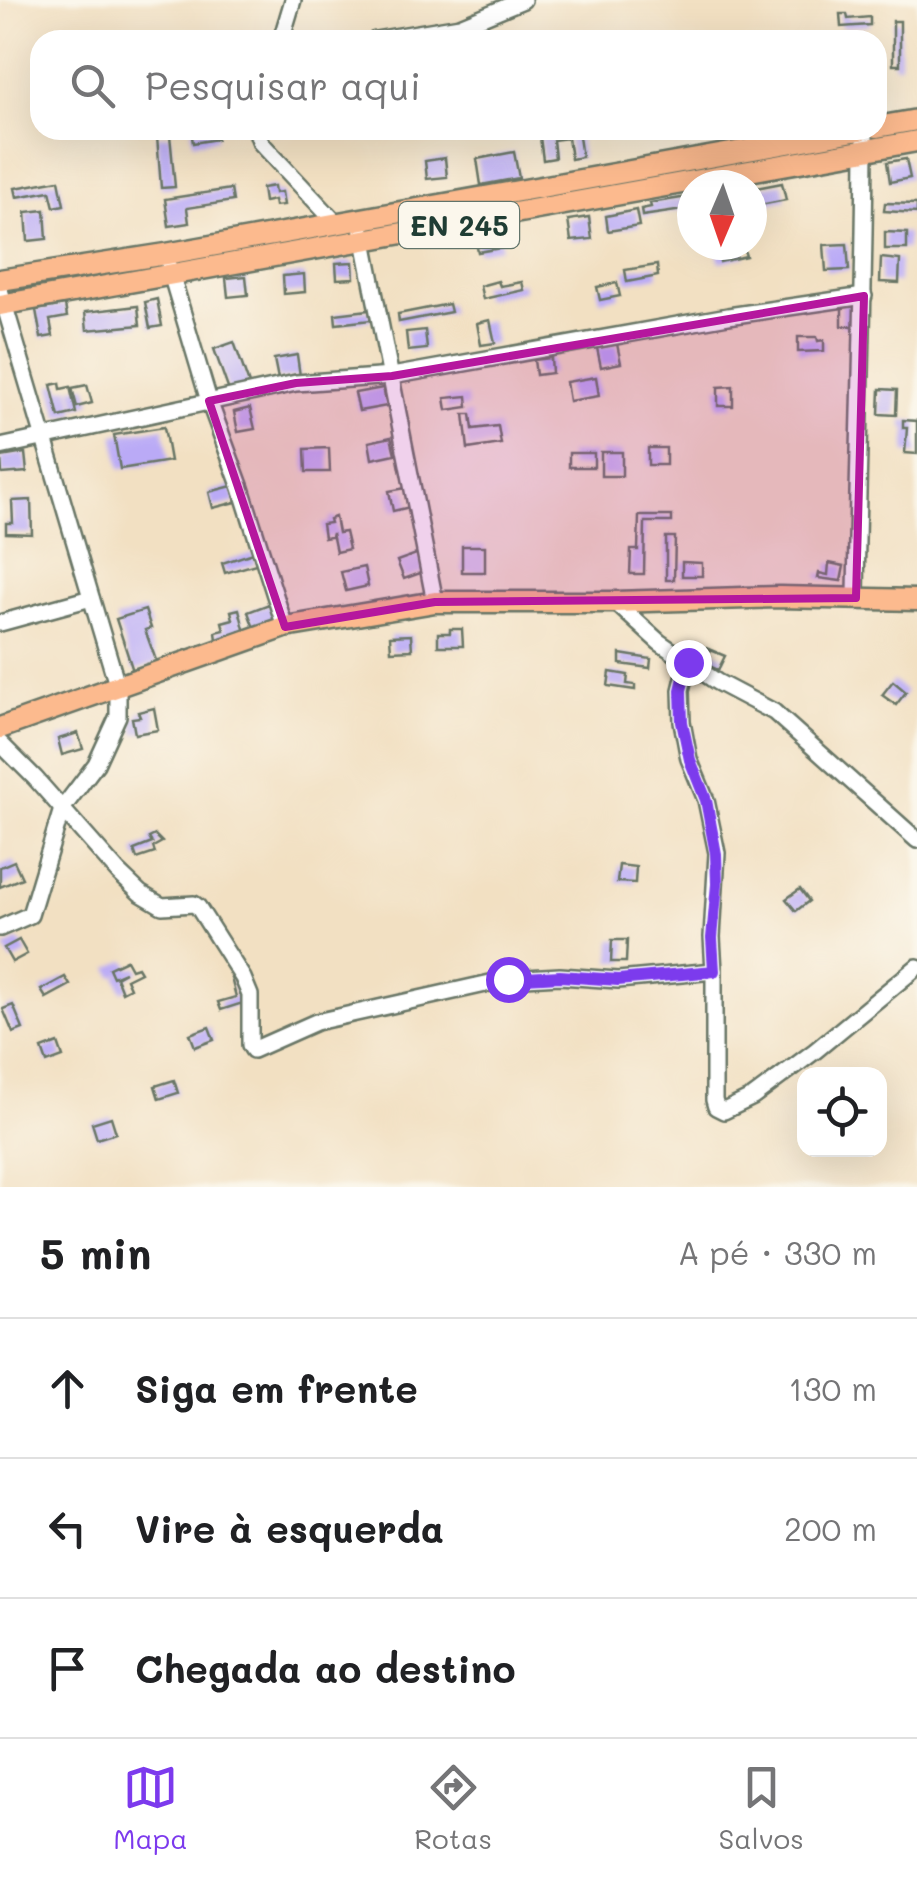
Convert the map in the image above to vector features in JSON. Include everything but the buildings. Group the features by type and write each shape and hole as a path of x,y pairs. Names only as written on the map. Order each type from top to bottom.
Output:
{"main road":[{"path":"887,125 917,120"},
{"name":"EN 245","path":"887,139 917,141"},
{"name":"EN 245","path":"0,280 845,140"},
{"name":"EN 245","path":"2,300 171,276 364,242 849,140"},
{"path":"0,728 285,627 435,602 779,597 917,600"}],"street":[{"path":"284,30 292,0"},
{"path":"430,30 460,26 523,0"},
{"path":"260,140 337,224"},
{"path":"856,598 864,296 863,140"},
{"path":"360,220 435,602"},
{"path":"166,254 285,627"},
{"path":"0,448 296,382 392,376 728,316 864,296"},
{"path":"0,928 30,914 62,810 96,764 118,716 118,688 2,300"},
{"path":"0,622 91,598"},
{"path":"615,602 659,642 718,682 774,712 917,840"},
{"path":"688,662 681,690 682,722 690,760 706,800 716,854 712,938 716,1106 724,1111 753,1097 917,966"},
{"path":"0,743 118,872 151,902 198,907 250,995 253,1050 316,1022 508,979 560,976 618,980 714,971"}],"highlighted area":[{"path":"864,296 856,598 435,602 285,627 209,401 296,383 392,376"}],"route":[{"path":"508,979 560,976 618,980 714,971 716,854 706,800 690,760 682,722 681,690 688,662"}]}
